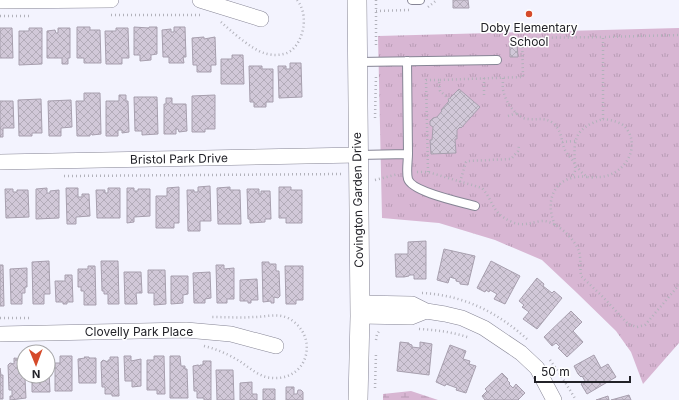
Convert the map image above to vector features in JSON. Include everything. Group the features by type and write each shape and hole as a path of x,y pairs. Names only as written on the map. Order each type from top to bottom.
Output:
{"street":[{"path":"0,1 111,0"},
{"path":"200,0 261,19"},
{"name":"Covington Garden Drive","path":"357,0 360,310 367,397"},
{"name":"Bristol Park Drive","path":"0,162 358,155"},
{"path":"360,310 411,317 426,311 462,318 484,328 521,353 537,368 554,400"},
{"name":"Clovelly Park Place","path":"0,334 186,330 231,334 276,346"}],"lane":[{"path":"412,0 420,0"},
{"path":"357,62 497,60"},
{"path":"407,61 408,178 412,186 423,191 475,206"},
{"path":"358,155 408,154"}],"path":[{"path":"220,20 247,43 262,53 286,53 293,49 303,30 304,17 302,7 297,0"},
{"path":"376,0 376,48"},
{"path":"104,15 204,15"},
{"path":"0,16 40,16"},
{"path":"428,172 426,80 523,77 522,38 679,35"},
{"path":"602,119 603,37"},
{"path":"375,121 376,75"},
{"path":"484,78 484,96"},
{"path":"503,78 503,87 508,104 521,117 526,119 550,121 556,125 565,150 575,164 588,177"},
{"path":"439,80 440,91 449,99"},
{"path":"508,116 517,113"},
{"path":"521,117 522,122"},
{"path":"555,225 550,210 552,195 555,188 571,177 601,177 610,175 618,171 625,163 631,154 632,145 630,134 624,126 614,120 602,119 581,129 575,141 575,170 571,177"},
{"path":"562,142 575,141"},
{"path":"460,182 466,162 511,159 518,151 519,146"},
{"path":"414,172 428,172 482,188 486,192 497,212 511,222 529,224 542,221 555,225 570,238 578,250 581,276 628,324 637,327 645,325 679,285"},
{"path":"61,176 347,174"},
{"path":"376,188 376,180 400,174"},
{"path":"417,293 452,297 478,306 493,313 509,324 530,342"},
{"path":"376,346 377,334 384,328"},
{"path":"417,329 458,333 471,338"},
{"path":"367,397 376,352"},
{"path":"545,356 560,374 576,400"}],"green space":[{"path":"679,28 679,343 643,384 631,352 616,331 542,260 495,240 439,223 382,218 378,36"},
{"path":"411,391 438,400 383,400 383,394"}],"building":[{"path":"453,0 468,0 469,8 453,8"},
{"path":"77,27 90,27 90,30 100,30 101,63 84,63 84,58 77,58"},
{"path":"134,27 157,27 157,54 151,55 151,60 140,61 140,55 134,55"},
{"path":"174,27 185,27 186,57 183,57 184,63 169,63 169,57 163,57 162,30 171,29 171,32 174,32"},
{"path":"0,28 12,28 13,58 0,58"},
{"path":"29,28 42,28 42,64 19,65 19,31 29,31"},
{"path":"58,28 70,28 70,58 68,58 68,64 62,64 62,58 47,58 47,31 55,30 56,33 58,33"},
{"path":"116,28 128,28 129,58 122,58 122,64 106,64 105,31 116,31"},
{"path":"204,37 204,39 215,37 216,65 211,65 211,72 197,72 197,65 193,65 192,38"},
{"path":"510,44 517,44 518,57 510,57"},
{"path":"232,55 243,55 244,84 221,84 221,59 232,59"},
{"path":"290,63 301,63 302,97 279,98 278,66 286,66 286,69 290,69"},
{"path":"249,66 262,66 262,69 273,69 273,102 266,102 266,107 254,107 254,102 250,102"},
{"path":"459,89 480,107 461,128 460,127 457,130 457,139 455,139 456,153 431,154 430,140 432,140 433,127 430,125 430,121 437,117 449,101 448,100"},
{"path":"84,93 100,93 101,134 77,136 76,101 84,101"},
{"path":"119,95 126,95 126,101 128,101 129,132 122,133 122,130 118,130 118,136 106,136 106,101 119,101"},
{"path":"215,95 215,129 205,129 205,132 192,132 192,96"},
{"path":"134,97 157,97 158,134 142,135 142,131 135,131"},
{"path":"166,98 172,98 172,104 186,104 187,131 179,132 178,129 176,129 176,134 164,134 164,104 166,104"},
{"path":"41,99 42,133 32,133 32,136 19,136 18,100"},
{"path":"71,100 72,127 61,128 61,136 49,136 48,101"},
{"path":"0,101 13,101 14,128 3,128 3,137 0,137"},
{"path":"210,186 211,221 200,221 200,231 188,231 187,190 194,190 194,192 198,192 198,187"},
{"path":"179,187 179,223 174,223 174,228 156,228 156,196 167,196 167,188"},
{"path":"230,187 230,190 240,190 241,224 218,224 217,188"},
{"path":"279,187 291,187 291,190 302,190 302,223 286,223 286,218 279,218"},
{"path":"47,188 47,193 50,193 50,191 59,190 59,218 36,219 36,189"},
{"path":"66,188 78,188 78,197 82,197 82,194 89,194 90,216 76,217 76,224 67,224"},
{"path":"108,188 120,188 120,218 97,218 96,190 105,190 105,193 108,193"},
{"path":"127,188 134,188 134,191 138,191 138,189 150,189 150,216 134,217 134,222 127,223"},
{"path":"5,189 13,189 13,192 17,192 17,190 28,190 29,217 6,218"},
{"path":"247,189 259,189 259,194 261,194 261,191 270,191 271,219 265,219 265,222 250,223 250,219 248,219"},
{"path":"426,241 426,279 414,279 414,275 396,277 395,254 408,254 408,242"},
{"path":"444,249 475,256 468,285 460,284 460,282 456,281 456,279 450,277 448,283 437,280"},
{"path":"49,261 50,294 44,294 44,304 33,304 32,262"},
{"path":"101,261 118,261 119,304 108,304 108,294 104,294 104,291 102,291"},
{"path":"491,261 520,276 505,304 494,299 497,294 490,290 489,292 486,290 485,292 477,288"},
{"path":"262,262 276,264 276,271 279,271 280,296 278,298 274,297 274,303 271,303 271,301 263,302"},
{"path":"0,265 3,265 4,306 0,306"},
{"path":"216,265 224,265 224,269 234,268 234,299 227,299 227,303 217,303"},
{"path":"88,266 95,266 96,305 84,305 84,291 81,291 81,287 78,287 78,269 88,269"},
{"path":"285,266 303,266 303,300 296,300 296,304 286,304"},
{"path":"27,268 27,287 25,287 25,293 22,293 22,304 11,304 10,269"},
{"path":"148,270 165,270 166,304 154,305 154,293 148,293"},
{"path":"124,272 141,272 142,293 136,293 137,304 125,304"},
{"path":"210,272 211,298 205,299 205,303 194,303 193,273"},
{"path":"65,275 72,275 73,302 63,304 63,302 56,302 55,281 65,281"},
{"path":"171,276 188,276 188,294 183,295 183,303 171,304"},
{"path":"537,278 544,284 543,286 552,293 554,291 562,298 537,329 523,319 529,312 522,307 524,305 519,301"},
{"path":"257,279 258,300 251,300 251,303 248,303 248,301 240,301 240,280"},
{"path":"571,311 582,322 573,331 583,342 567,357 558,348 560,347 556,343 552,346 544,337"},
{"path":"400,342 409,343 412,347 420,348 420,342 432,344 429,375 397,371"},
{"path":"450,345 466,351 463,359 470,361 469,364 476,366 466,393 456,390 457,388 446,384 445,386 436,382"},
{"path":"594,355 601,368 608,364 616,377 587,394 581,384 585,381 582,376 581,377 578,374 574,366"},
{"path":"60,356 72,356 72,391 55,391 56,363 60,363"},
{"path":"124,356 131,356 131,361 141,359 141,386 132,387 132,381 125,381"},
{"path":"154,356 164,356 165,394 157,394 157,390 147,390 147,360 154,360"},
{"path":"170,356 180,356 181,366 185,366 185,369 187,369 188,398 170,398"},
{"path":"84,357 96,358 96,383 79,383 78,359 85,358"},
{"path":"110,357 118,357 119,396 105,394 105,387 102,387 101,362 103,360 108,362"},
{"path":"14,358 16,358 16,384 25,384 26,398 10,400 12,390 9,390 8,365 10,363 14,364"},
{"path":"203,361 211,361 211,400 197,398 197,391 194,391 193,366 203,365"},
{"path":"0,368 1,375 3,375 3,399 0,399"},
{"path":"216,370 233,370 234,400 217,400"},
{"path":"502,373 508,379 509,384 513,388 516,384 525,393 518,400 485,400 482,396 487,391 485,389"},
{"path":"252,382 252,394 257,394 257,400 240,400 240,383"},
{"path":"32,384 50,384 50,392 32,392"},
{"path":"286,387 294,387 294,394 297,394 298,390 301,390 303,392 303,400 286,400"},
{"path":"263,389 275,389 275,400 263,400"},
{"path":"629,395 631,400 611,400"},
{"path":"608,396 609,400 596,400"}],"place":[{"name":"Doby Elementary School","path":"529,14"}]}
